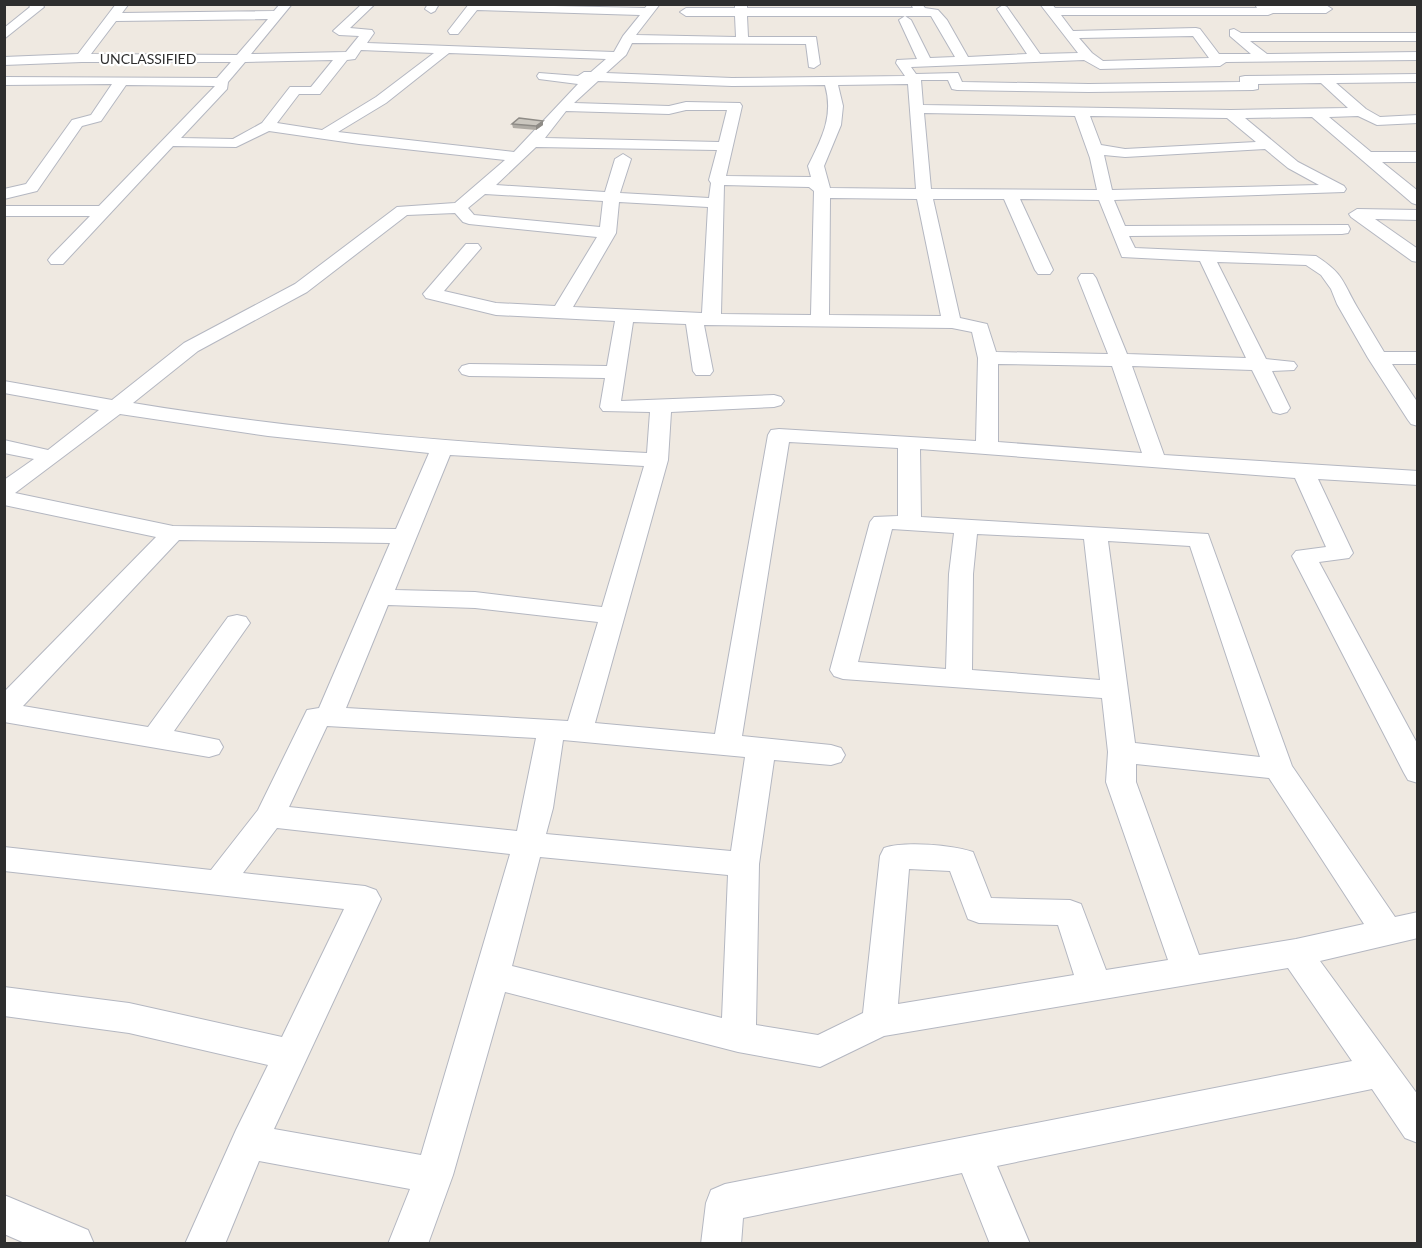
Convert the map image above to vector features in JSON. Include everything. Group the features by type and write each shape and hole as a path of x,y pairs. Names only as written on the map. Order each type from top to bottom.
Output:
{"street":[{"path":"4,35 38,7 33,4"},
{"path":"82,58 88,43 122,4"},
{"path":"169,142 236,143 267,126 295,90 315,91 343,56 350,56 368,33 339,31 370,4"},
{"path":"454,31 475,5 652,8"},
{"path":"1048,8 1268,11 1263,7"},
{"path":"1263,7 1326,9"},
{"path":"4,491 191,347 301,288 403,210 459,208 546,129 587,78 622,52 628,39 652,8"},
{"path":"741,8 741,41"},
{"path":"686,12 741,8 919,8 934,12 941,20 963,60"},
{"path":"1048,8 1087,56 1100,65 1220,62 1196,32 1070,35"},
{"path":"1003,9 1036,58"},
{"path":"113,17 283,10"},
{"path":"57,260 222,86 221,82 241,57 283,10"},
{"path":"4,16 22,20"},
{"path":"904,20 926,62"},
{"path":"1220,20 1264,58"},
{"path":"1367,24 1383,37"},
{"path":"1238,37 1418,37"},
{"path":"628,39 812,40 814,64"},
{"path":"358,46 618,56"},
{"path":"324,135 381,100 444,51"},
{"name":"UNCLASSIFIED","path":"4,61 82,58 215,59 343,56"},
{"path":"952,322 924,194 913,78 902,63 1087,56"},
{"path":"1215,58 1418,56"},
{"path":"544,76 732,82 953,76 957,86 1089,88 1230,87 1253,86 1245,80 1418,78"},
{"path":"1324,79 1361,112 1377,121 1418,119"},
{"path":"4,194 31,188 77,123 96,118 122,80"},
{"path":"4,81 221,82"},
{"path":"820,321 822,189 816,166 836,124 838,101 830,81"},
{"path":"563,107 669,110 686,106 735,106 717,180 717,203 702,319 703,371"},
{"path":"917,109 1232,114 1361,112"},
{"path":"1081,112 1095,149 1106,195 1128,253 1310,260 1327,271 1340,288 1346,304 1418,420"},
{"path":"1316,113 1418,200"},
{"path":"1232,114 1293,165 1338,189 1357,214 1418,257"},
{"path":"267,126 324,135 517,157"},
{"path":"532,142 716,146"},
{"path":"1095,149 1125,153 1260,146"},
{"path":"1366,157 1418,157"},
{"path":"561,312 608,233 611,197 623,159"},
{"path":"717,180 813,182 826,193 1106,195 1338,189"},
{"path":"1397,182 1418,181"},
{"path":"482,189 608,233"},
{"path":"1010,194 1044,270"},
{"path":"459,208 469,219 611,197 717,203"},
{"path":"4,211 104,211"},
{"path":"1357,214 1418,215"},
{"path":"1119,231 1342,229"},
{"path":"472,248 432,294 496,309 702,319 952,322 980,328 988,358 987,447"},
{"path":"1206,256 1280,408"},
{"path":"1087,278 1120,360 1155,459"},
{"path":"625,315 610,407 774,401"},
{"path":"988,358 1287,366"},
{"path":"1378,358 1418,358"},
{"path":"470,370 616,372"},
{"path":"4,387 113,407 308,435 442,447 657,460"},
{"path":"408,1244 434,1175 493,975 538,808 565,730 612,616 657,460 661,406"},
{"path":"727,744 778,435 987,447 1303,472 1418,478"},
{"path":"909,442 910,523"},
{"path":"4,446 51,457"},
{"path":"442,447 329,717 565,730 831,754"},
{"path":"1303,472 1341,553 1304,556 1418,773"},
{"path":"4,498 173,533 404,536"},
{"path":"493,975 738,1037 820,1051 879,1022 1296,953 1402,929 1278,769 1200,539 882,522 843,670 1114,690"},
{"path":"959,678 961,573 966,526"},
{"path":"4,711 173,533"},
{"path":"1095,533 1122,752 1121,782 1188,971"},
{"path":"379,597 475,600 612,616"},
{"path":"155,737 237,623"},
{"path":"4,711 209,747"},
{"path":"218,883 270,816 317,717"},
{"path":"738,1037 744,864 761,748"},
{"path":"1122,752 1278,769"},
{"path":"270,816 528,844 744,864"},
{"path":"879,1022 895,856 963,860 979,910 1070,913 1095,987"},
{"path":"4,859 364,899 249,1142 205,1244"},
{"path":"1296,953 1418,1126"},
{"path":"4,1001 129,1018 290,1054"},
{"path":"721,1244 725,1203 1379,1072"},
{"path":"249,1142 434,1175"},
{"path":"974,1153 1010,1244"},
{"path":"5,1215 75,1244"}],"building":[{"path":"519,118 543,121 536,126 512,124"}]}
